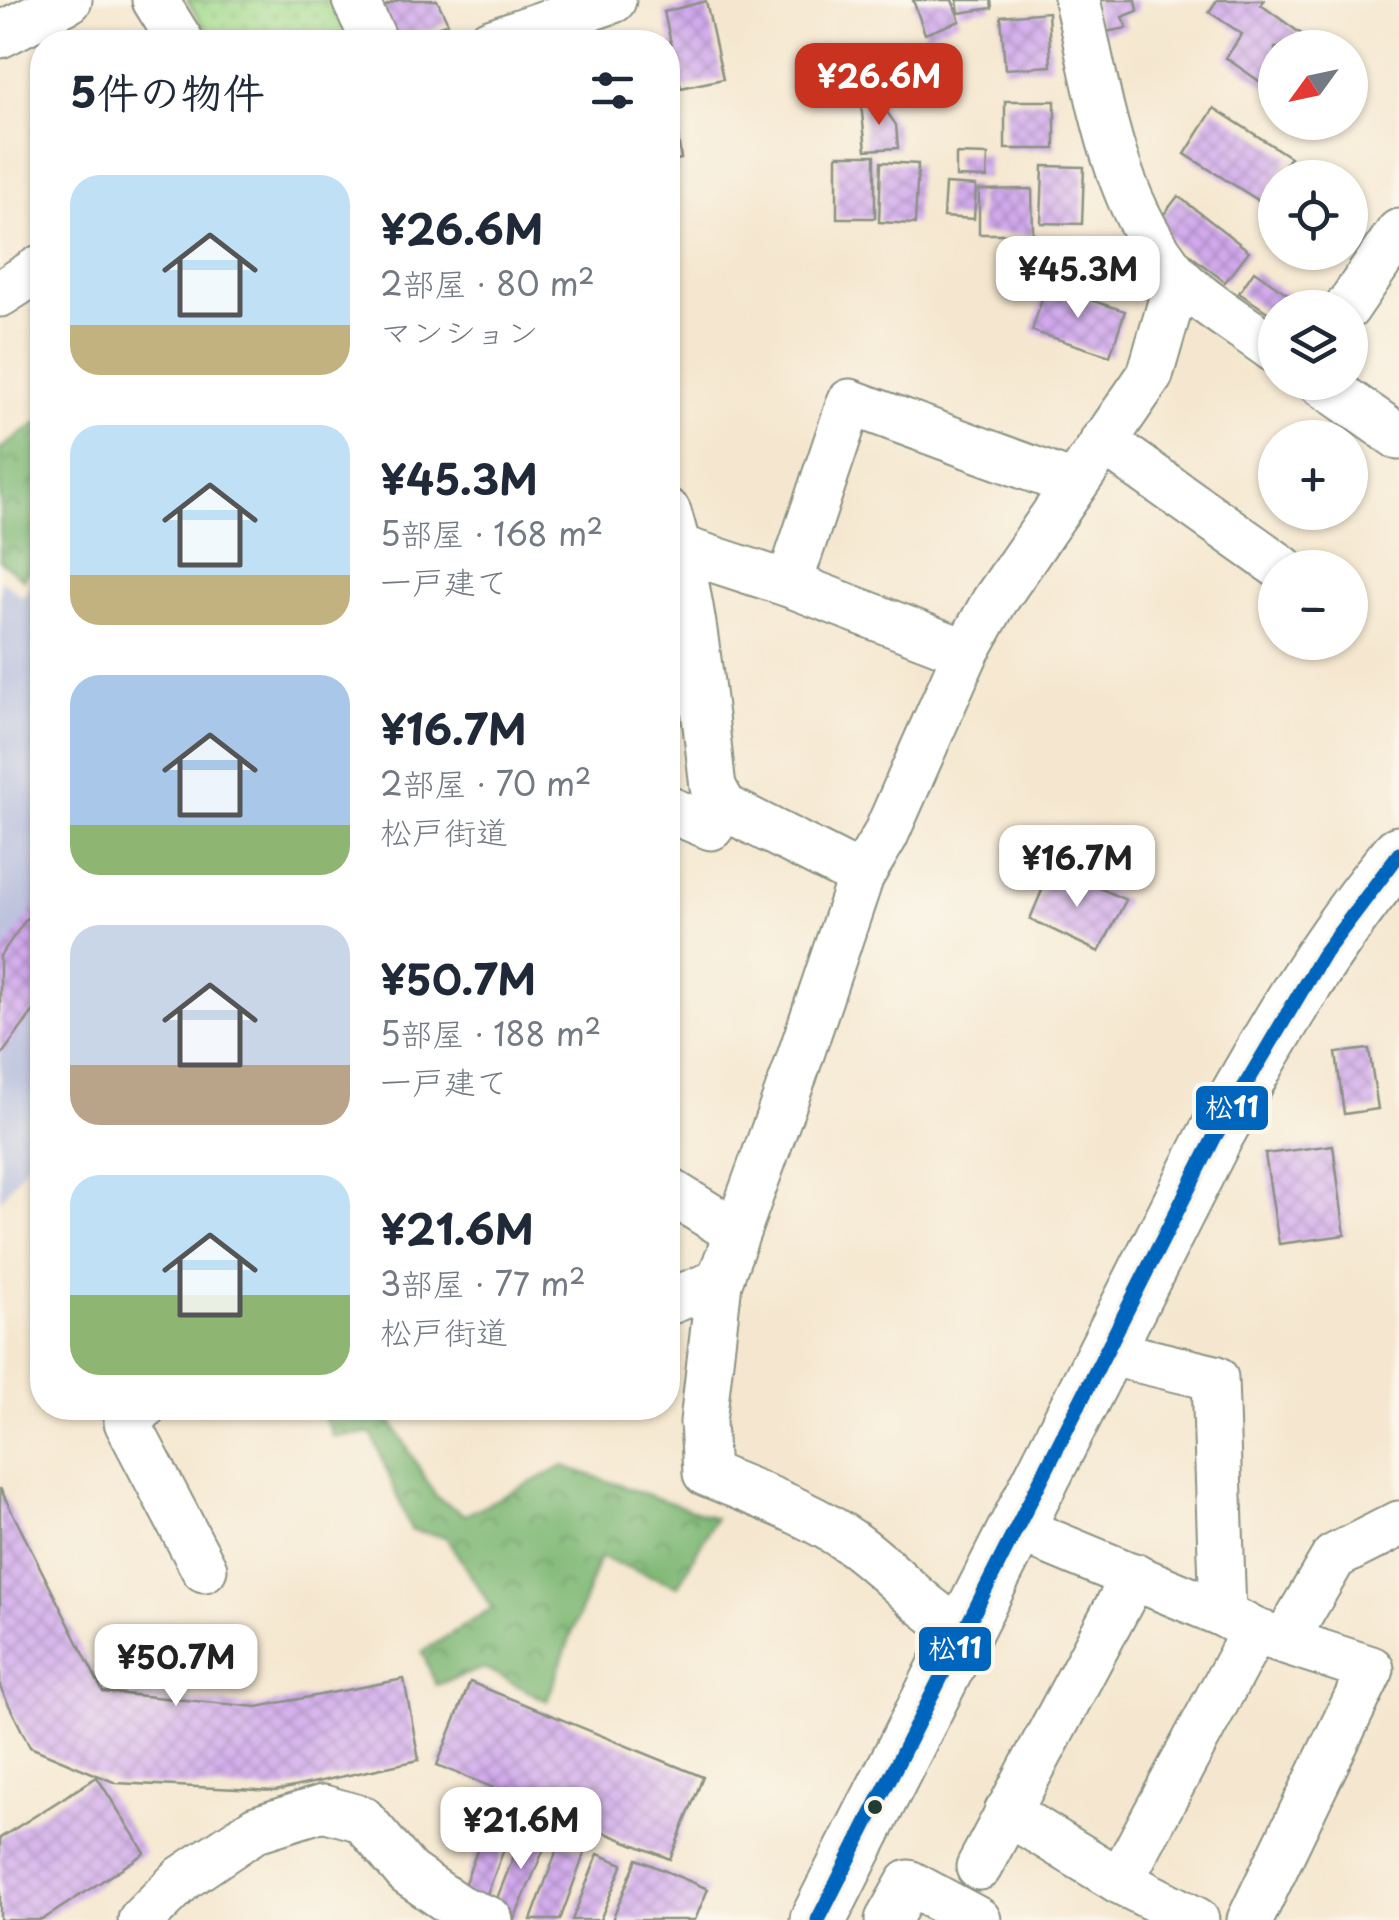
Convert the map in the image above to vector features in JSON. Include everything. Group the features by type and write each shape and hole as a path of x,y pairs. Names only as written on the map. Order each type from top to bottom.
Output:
{"main road":[{"path":"818,1920 1264,1046 1321,956 1399,854"}],"street":[{"path":"0,35 69,0"},
{"path":"155,0 174,30"},
{"path":"355,0 369,30"},
{"path":"1078,0 1114,160 1155,246 1178,278 1258,337"},
{"path":"540,30 589,18"},
{"path":"1359,290 1399,232"},
{"path":"0,294 30,275"},
{"path":"963,1632 935,1616 856,1546 830,1529 706,1472 704,1422 718,1282 861,876 885,836 966,652 994,602 1150,374 1178,278"},
{"path":"1346,400 1399,437"},
{"path":"789,584 850,402 1073,484"},
{"path":"1104,441 1258,551"},
{"path":"680,533 789,584 966,652"},
{"path":"680,566 694,637 713,787 724,807 861,876"},
{"path":"680,815 710,827 724,807"},
{"path":"680,1198 734,1232"},
{"path":"680,1297 718,1282"},
{"path":"1107,1352 1215,1378 1254,1628"},
{"path":"129,1420 204,1569"},
{"path":"1120,1881 1254,1628 1334,1558 1399,1524"},
{"path":"1016,1528 1254,1628 1371,1669 1250,1920"},
{"path":"979,1867 1134,1576"},
{"path":"142,1920 184,1878 256,1829 323,1808 362,1819 408,1873 459,1908 490,1920"},
{"path":"1007,1812 1120,1881 1196,1920"},
{"path":"888,1920 908,1882 978,1920"}],"shaded area":[{"path":"0,579 23,597 30,587 30,1159 0,1201"}],"green space":[{"path":"187,0 342,0 356,30 206,30"},
{"path":"30,428 30,568 23,579 0,561 0,449"},
{"path":"325,1420 391,1420 436,1497 465,1515 564,1466 715,1518 678,1586 600,1557 547,1701 484,1668 436,1685 422,1652 492,1608 446,1537 411,1530 372,1434 333,1436"}],"building":[{"path":"398,0 437,0 448,23 428,30 389,30 379,9"},
{"path":"913,0 952,0 960,21 925,34"},
{"path":"957,0 991,0 992,8 959,13"},
{"path":"1094,0 1136,0 1138,11 1122,17 1127,28 1100,33"},
{"path":"1217,0 1264,0 1261,5 1296,30 1258,30 1258,80 1226,58 1242,34 1209,12"},
{"path":"706,1 723,79 681,88 680,30 668,30 664,12"},
{"path":"1048,12 1051,66 1005,69 1001,16"},
{"path":"1005,101 1055,101 1055,149 1005,149"},
{"path":"880,102 896,125 898,148 866,150 861,104"},
{"path":"1214,108 1258,140 1290,157 1258,160 1258,200 1185,154"},
{"path":"956,154 988,155 987,178 956,177"},
{"path":"837,155 875,155 875,218 837,218"},
{"path":"881,162 918,164 915,224 879,222"},
{"path":"1043,166 1084,167 1082,224 1041,223"},
{"path":"945,184 976,186 974,219 943,217"},
{"path":"1032,189 1033,234 979,234 979,190"},
{"path":"1178,196 1249,251 1225,282 1154,227"},
{"path":"1254,271 1282,290 1258,290 1258,306 1239,293"},
{"path":"1046,286 1125,311 1110,356 1032,331"},
{"path":"1051,869 1072,882 1080,879 1126,900 1099,952 1030,919"},
{"path":"30,914 30,1016 0,1057 0,956"},
{"path":"1369,1049 1378,1109 1344,1114 1336,1053"},
{"path":"1333,1145 1345,1235 1279,1244 1265,1154"},
{"path":"0,1488 103,1692 257,1707 404,1679 419,1760 275,1791 116,1783 30,1747 0,1687"},
{"path":"470,1682 703,1777 670,1859 437,1765"},
{"path":"97,1777 145,1853 42,1920 0,1920 0,1838"},
{"path":"492,1811 515,1820 483,1905 460,1896"},
{"path":"526,1825 550,1835 514,1920 492,1911"},
{"path":"560,1842 585,1852 560,1920 531,1920"},
{"path":"598,1854 623,1864 600,1920 572,1920"},
{"path":"637,1859 708,1889 695,1920 612,1920"}],"transit line":[{"name":"松11","path":"818,1920 1214,1138 1322,956 1399,854"}]}
